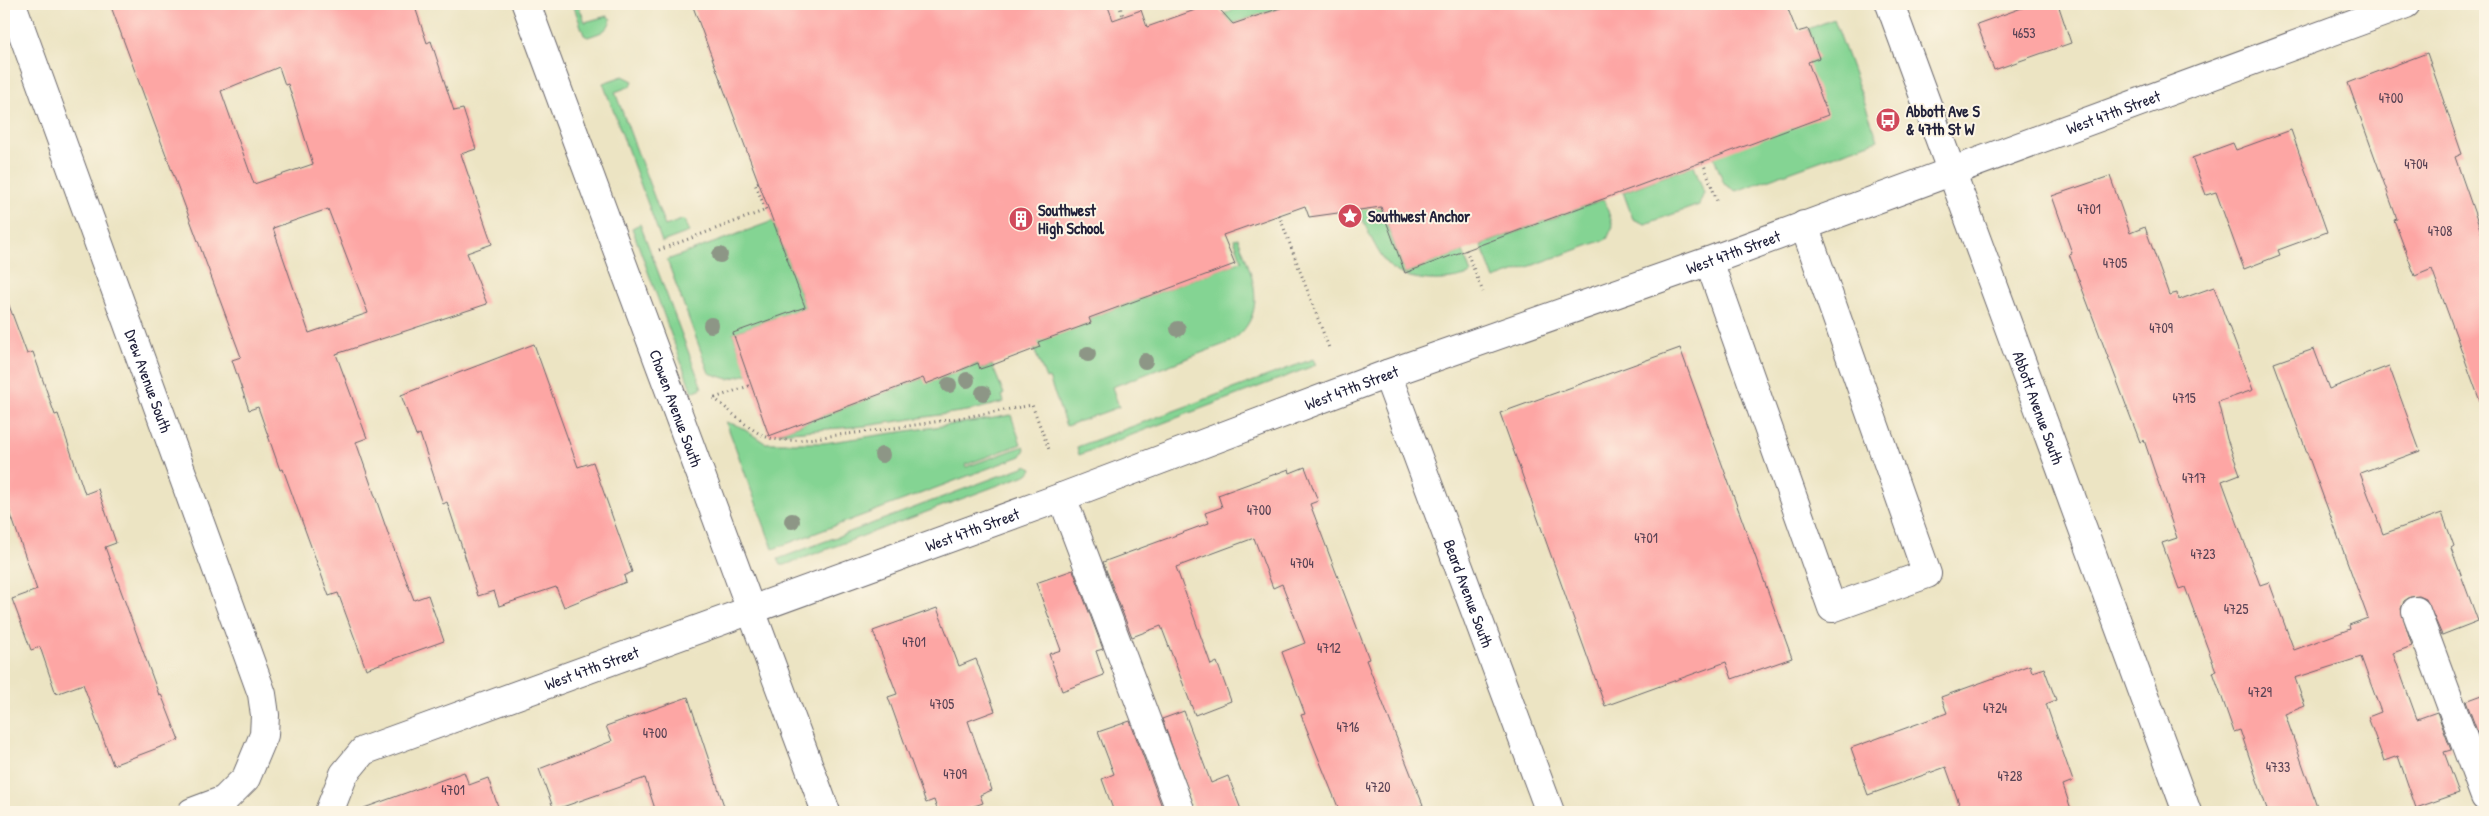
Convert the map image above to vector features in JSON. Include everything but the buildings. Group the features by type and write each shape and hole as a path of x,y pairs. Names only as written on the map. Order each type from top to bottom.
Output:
{"street":[{"name":"Drew Avenue South","path":"12,4 262,694 266,715 264,735 246,778 224,800 192,812"},
{"name":"Chowen Avenue South","path":"526,4 826,812"},
{"name":"Abbott Avenue South","path":"1890,4 2187,812"},
{"name":"West 47th Street","path":"329,812 344,774 363,751 1062,498 1387,374 1709,261 2406,4"},
{"path":"1709,261 1832,608 1927,574 1804,226"},
{"name":"Beard Avenue South","path":"1387,374 1550,812"},
{"path":"1062,498 1181,812"},
{"path":"2416,611 2485,797"}],"path":[{"path":"1119,4 1123,16"},
{"path":"1197,4 1198,9"},
{"path":"1703,162 1718,204"},
{"path":"659,250 766,210 755,184 759,182"},
{"path":"1279,215 1329,348"},
{"path":"1466,250 1483,292"},
{"path":"751,385 714,398 757,432 770,438 802,439 900,428 1032,406 1050,452"}],"green space":[{"path":"573,4 578,4 585,22 607,16 611,19 608,27 588,37 584,35"},
{"path":"1244,4 1292,4 1232,24 1224,14"},
{"path":"1834,19 1878,140 1736,191 1724,184 1714,157 1808,62 1818,58 1808,29"},
{"path":"623,76 633,81 631,86 615,92 665,226 684,219 689,232 662,242 603,83"},
{"path":"1694,165 1704,193 1699,205 1645,224 1633,219 1623,192"},
{"path":"1604,199 1613,226 1607,239 1494,279 1481,245"},
{"path":"1380,206 1405,273 1463,251 1471,274 1451,279 1428,280 1395,271 1379,253 1359,209"},
{"path":"773,221 805,307 733,333 748,374 728,379 709,373 667,260"},
{"path":"640,224 702,388 692,392 632,228"},
{"path":"1238,238 1255,293 1251,319 1243,331 1230,342 1112,387 1119,407 1066,426 1049,378 1046,379 1034,349 1038,341 1091,323 1089,318 1242,261 1234,239"},
{"path":"1313,359 1316,365 1079,455 1077,447"},
{"path":"978,364 981,369 992,365 1004,394 1002,395 1004,402 973,410 865,426 778,433 923,378 938,379"},
{"path":"1011,415 1021,444 965,465 966,467 1024,446 1025,449 1021,456 773,549 726,422 739,426 765,443 824,443"},
{"path":"1028,465 1032,469 1028,474 785,565 781,565 778,559"}],"place":[{"name":"Abbott Ave S & 47th St W","path":"1888,120"},
{"name":"Southwest Anchor","path":"1350,216"},
{"name":"Southwest High School","path":"1021,219"}]}
